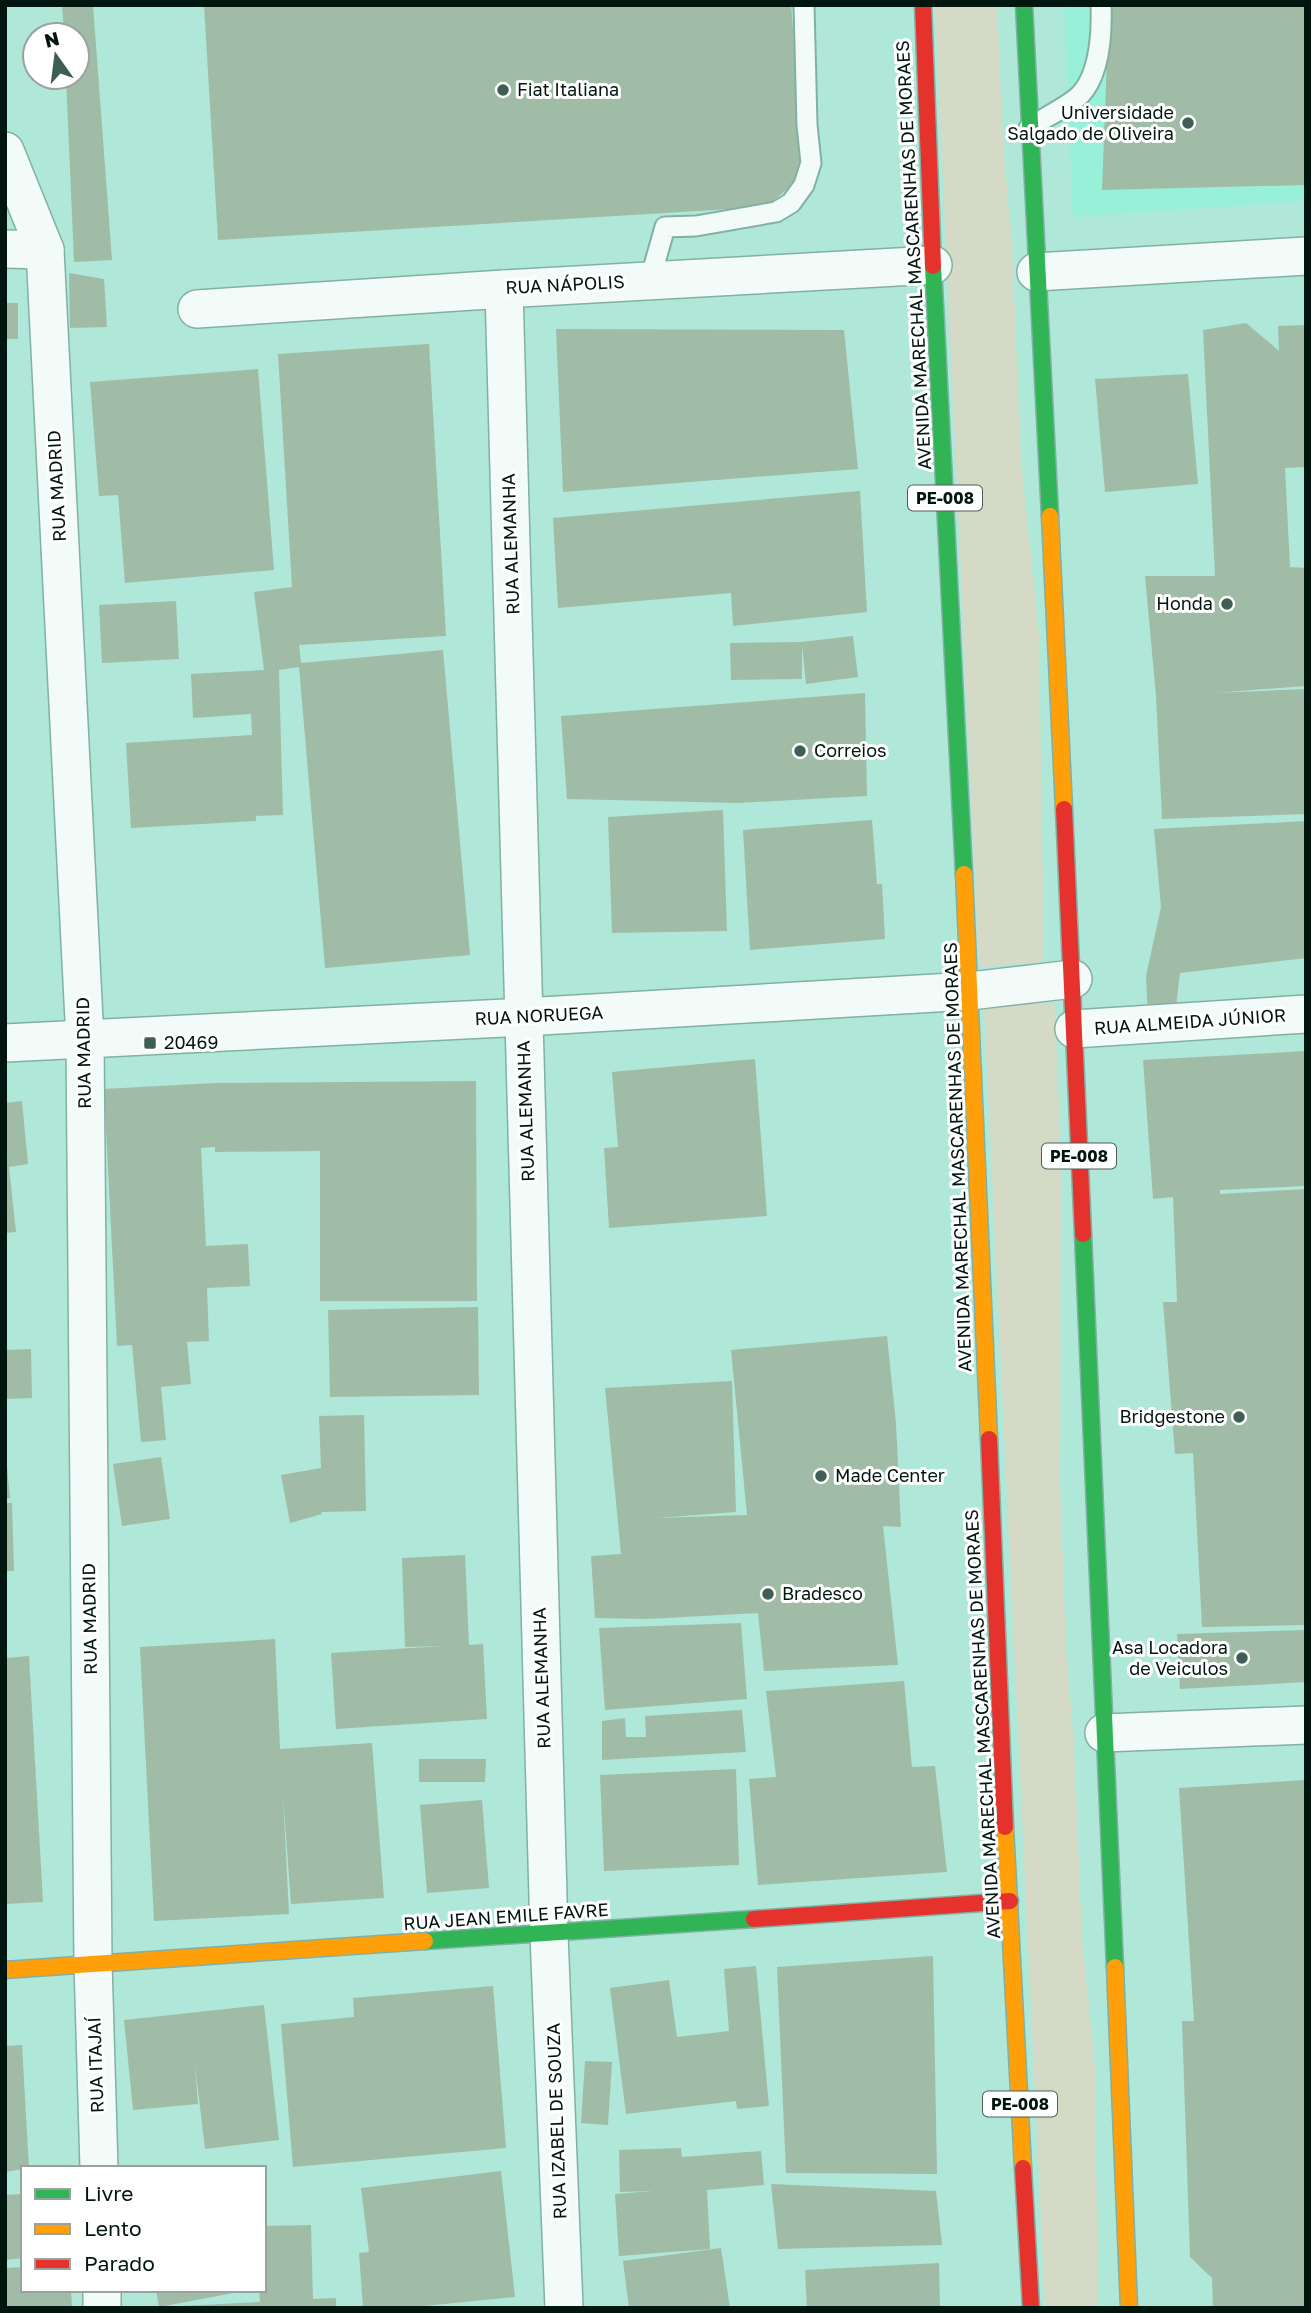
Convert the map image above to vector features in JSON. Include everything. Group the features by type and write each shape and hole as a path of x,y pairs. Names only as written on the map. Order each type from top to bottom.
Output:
{"main road":[{"name":"AVENIDA MARECHAL MASCARENHAS DE MORAES","path":"923,5 933,265 970,990 1010,1901 1031,2308"},
{"name":"PE-008","path":"1024,5 1073,979 1129,2308"},
{"name":"RUA JEAN EMILE FAVRE","path":"5,1970 1010,1901"}],"street":[{"name":"RUA MADRID","path":"5,151 45,250 85,1040 93,1963"},
{"path":"5,249 45,250"},
{"path":"1036,272 1306,256"},
{"name":"RUA NÁPOLIS","path":"197,309 933,265"},
{"name":"RUA ALEMANHA","path":"504,289 549,1934"},
{"name":"RUA NORUEGA","path":"5,1043 524,1017 970,990 1073,979"},
{"name":"RUA ALMEIDA JÚNIOR","path":"1074,1029 1306,1014"},
{"path":"1104,1733 1306,1725"},
{"name":"RUA IZABEL DE SOUZA","path":"549,1934 564,2308"},
{"name":"RUA ITAJAÍ","path":"93,1963 99,2166"}],"lane":[{"path":"650,280 665,227 696,226 776,212 791,203 804,185 811,163 807,125 804,5"},
{"path":"1029,128 1080,94 1090,77 1100,47 1101,5"}],"shaded area":[{"path":"935,5 997,5 1003,143 1012,244 1021,460 1039,635 1044,962 979,967"},
{"name":"Universidade Salgado de Oliveira","path":"1064,5 1306,5 1306,201 1073,217"},
{"path":"1055,1003 1061,1164 1060,1481 1066,1652 1074,1742 1082,1938 1095,2067 1098,2308 1045,2308 984,1005"}],"building":[{"path":"62,5 93,5 112,260 74,262 67,91 91,91 91,21 63,21"},
{"name":"Fiat Italiana","path":"204,5 791,5 805,174 766,207 218,240"},
{"name":"Universidade Salgado de Oliveira","path":"1109,5 1306,5 1306,185 1102,190"},
{"path":"69,273 104,279 107,327 70,328"},
{"path":"5,303 18,303 18,339 5,339"},
{"path":"1246,323 1279,351 1278,326 1306,325 1306,467 1285,468 1290,567 1306,568 1306,686 1214,693 1306,689 1306,814 1162,819 1156,696 1145,576 1215,576 1203,330"},
{"path":"556,329 844,330 858,469 563,492"},
{"path":"429,344 446,636 299,645 301,663 443,650 470,955 325,968 299,667 279,670 283,815 256,816 256,821 131,828 126,743 252,735 251,714 193,718 191,674 264,670 254,592 292,587 278,354"},
{"path":"258,369 274,570 125,583 118,495 99,496 90,382"},
{"path":"1188,374 1198,484 1105,492 1095,379"},
{"path":"860,491 867,612 733,626 731,593 558,608 553,518"},
{"path":"176,601 179,659 102,663 99,605"},
{"path":"853,636 858,677 806,684 802,645 802,679 731,680 730,643 801,642"},
{"path":"865,693 867,796 738,803 567,799 561,716"},
{"path":"723,810 727,931 612,933 608,817"},
{"path":"872,820 877,884 882,884 885,939 750,950 743,830"},
{"path":"1306,821 1306,958 1180,973 1175,1015 1148,1017 1146,976 1161,907 1154,829"},
{"path":"1306,1051 1306,1186 1220,1190 1220,1194 1306,1189 1306,1625 1202,1627 1193,1453 1175,1454 1163,1302 1177,1302 1173,1197 1153,1199 1143,1060"},
{"path":"755,1059 767,1216 609,1228 604,1148 618,1147 612,1072"},
{"path":"476,1081 477,1301 320,1301 320,1151 215,1152 215,1147 201,1148 206,1246 248,1244 250,1286 207,1288 209,1341 187,1342 191,1384 161,1387 166,1440 141,1442 132,1345 117,1346 104,1089 215,1083"},
{"path":"22,1101 28,1164 9,1167 16,1232 5,1233 5,1103"},
{"path":"478,1307 479,1395 330,1397 328,1310"},
{"path":"887,1336 896,1423 901,1527 883,1526 898,1665 764,1671 758,1613 647,1619 595,1618 591,1556 621,1554 605,1388 732,1381 736,1512 656,1518 747,1515 731,1350"},
{"path":"31,1349 32,1398 5,1399 5,1350"},
{"path":"364,1415 366,1511 321,1512 322,1514 290,1523 281,1475 321,1468 319,1416"},
{"path":"161,1457 170,1519 122,1526 113,1464"},
{"path":"5,1467 10,1498 5,1499"},
{"path":"5,1503 12,1503 14,1571 5,1571"},
{"path":"465,1555 469,1645 483,1644 487,1719 336,1729 331,1653 443,1646 405,1647 402,1558"},
{"path":"741,1623 747,1699 605,1710 599,1628"},
{"name":"Asa Locadora de Veiculos","path":"1306,1630 1306,1682 1180,1689 1177,1634"},
{"path":"275,1639 280,1749 372,1743 384,1898 291,1904 283,1794 289,1914 154,1921 140,1647"},
{"path":"29,1656 43,1902 5,1904 5,1658"},
{"path":"904,1681 912,1767 935,1766 947,1872 758,1885 749,1779 776,1777 766,1691"},
{"path":"742,1710 746,1752 602,1760 602,1721 625,1718 626,1737 646,1737 645,1716"},
{"path":"419,1759 486,1759 485,1782 419,1782"},
{"path":"736,1769 739,1865 604,1871 600,1775"},
{"path":"1306,1780 1306,2308 1213,2308 1212,2278 1190,2257 1182,2021 1194,2021 1179,1788"},
{"path":"482,1800 489,1888 427,1893 420,1805"},
{"path":"933,1956 937,2174 786,2173 777,1967"},
{"path":"756,1966 769,2106 737,2109 736,2101 626,2114 610,1988 669,1980 677,2037 729,2031 724,1969"},
{"path":"493,1986 506,2148 293,2167 281,2024 354,2017 353,1998"},
{"path":"264,2005 279,2140 205,2149 195,2065 198,2104 133,2110 124,2020"},
{"path":"22,2045 29,2166 5,2172 5,2046"},
{"path":"585,2061 612,2062 608,2125 581,2123"},
{"path":"681,2148 682,2157 761,2151 764,2185 707,2190 710,2249 619,2256 615,2194 653,2191 620,2192 619,2150"},
{"path":"501,2171 515,2297 404,2308 363,2308 359,2253 369,2252 361,2188"},
{"path":"771,2184 936,2191 942,2245 778,2249"},
{"path":"21,2194 21,2258 5,2260 5,2195"},
{"path":"311,2225 313,2299 336,2298 336,2308 181,2308 260,2302 259,2292 266,2292 266,2226"},
{"path":"721,2248 730,2308 629,2308 623,2261"},
{"path":"939,2263 940,2308 807,2308 805,2270"},
{"path":"21,2267 21,2292 71,2292 72,2308 5,2308 5,2268"},
{"path":"156,2292 239,2292 159,2307"}],"traffic: fast":[{"path":"1024,5 1050,516"},
{"path":"933,266 964,874"},
{"path":"1083,1234 1115,1967"},
{"path":"425,1941 754,1919"}],"traffic: slow":[{"path":"1050,516 1064,809"},
{"path":"964,874 989,1439"},
{"path":"1005,1827 1023,2168"},
{"path":"5,1970 425,1941"},
{"path":"1115,1967 1129,2308"}],"traffic: jam":[{"path":"923,5 933,266"},
{"path":"1064,809 1083,1234"},
{"path":"989,1439 1005,1827"},
{"path":"754,1919 1010,1901"},
{"path":"1023,2168 1031,2308"}],"place":[{"name":"Fiat Italiana","path":"503,90"},
{"name":"Universidade Salgado de Oliveira","path":"1188,123"},
{"name":"Honda","path":"1227,604"},
{"name":"Correios","path":"800,751"},
{"name":"20469","path":"150,1043"},
{"name":"Bridgestone","path":"1239,1417"},
{"name":"Made Center","path":"821,1476"},
{"name":"Bradesco","path":"768,1594"},
{"name":"Asa Locadora de Veiculos","path":"1242,1658"}]}
